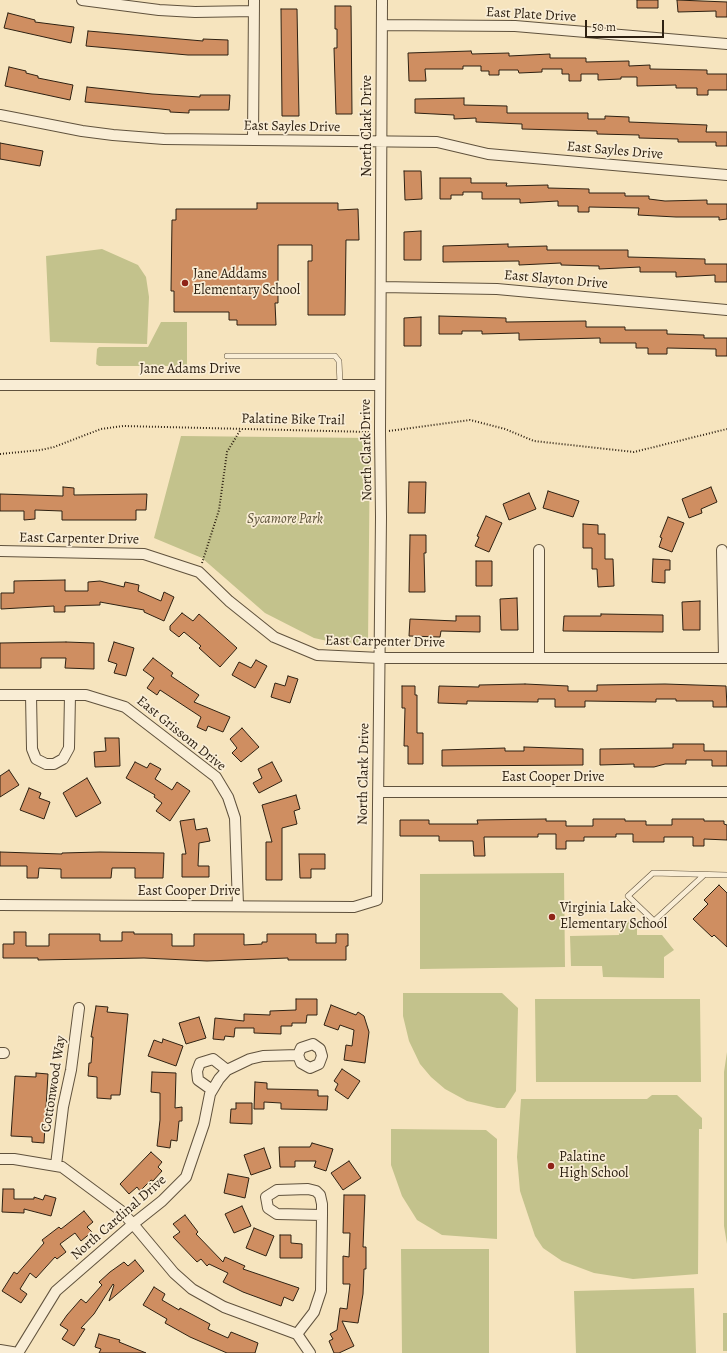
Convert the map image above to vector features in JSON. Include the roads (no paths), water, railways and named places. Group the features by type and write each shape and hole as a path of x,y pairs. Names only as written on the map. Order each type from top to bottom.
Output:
{"street":[{"path":"82,0 195,12 254,11"},
{"path":"254,0 254,140"},
{"name":"North Clark Drive","path":"377,900 381,517 380,385 382,0"},
{"name":"East Plate Drive","path":"382,25 515,26 727,44"},
{"name":"East Sayles Drive","path":"0,115 82,131 113,135 164,139 437,142 488,154 727,176"},
{"name":"East Slayton Drive","path":"381,287 496,289 727,310"},
{"name":"Jane Adams Drive","path":"0,385 380,385"},
{"path":"539,550 539,658"},
{"path":"722,550 725,658"},
{"name":"East Carpenter Drive","path":"0,551 144,554 199,572 229,601 274,637 317,655 380,658 725,658"},
{"name":"East Grissom Drive","path":"0,695 86,695 125,707 216,777 228,797 236,818 238,906"},
{"path":"31,695 32,749 36,759 46,764 54,764 63,760 69,748 70,695"},
{"name":"East Cooper Drive","path":"378,792 727,792"},
{"name":"East Cooper Drive","path":"0,905 354,907 377,900"},
{"name":"Cottonwood Way","path":"56,1165 63,1107 71,1070 79,1008"},
{"name":"North Cardinal Drive","path":"18,1353 56,1291 162,1201 186,1177 198,1144 212,1090 227,1070 250,1058 298,1055"},
{"path":"212,1090 198,1080 197,1071 200,1063 212,1059 227,1070"},
{"path":"0,1159 14,1159 62,1167 120,1210 134,1224 174,1273 192,1289 224,1306 297,1334 310,1353"},
{"path":"297,1334 314,1312 321,1291 322,1215 320,1196 316,1191 308,1189 277,1190 266,1196 268,1208 277,1214 322,1215"},
{"path":"0,1350 18,1353"}],"lane":[{"path":"227,356 335,356 339,361 340,384"},
{"path":"704,875 654,921 628,896 653,873 727,875"}],"place":[{"name":"Jane Addams Elementary School","path":"185,283"},
{"name":"Virginia Lake Elementary School","path":"552,917"},
{"name":"Palatine High School","path":"551,1166"}],"park label":[{"name":"Sycamore Park","path":"285,520"}]}
